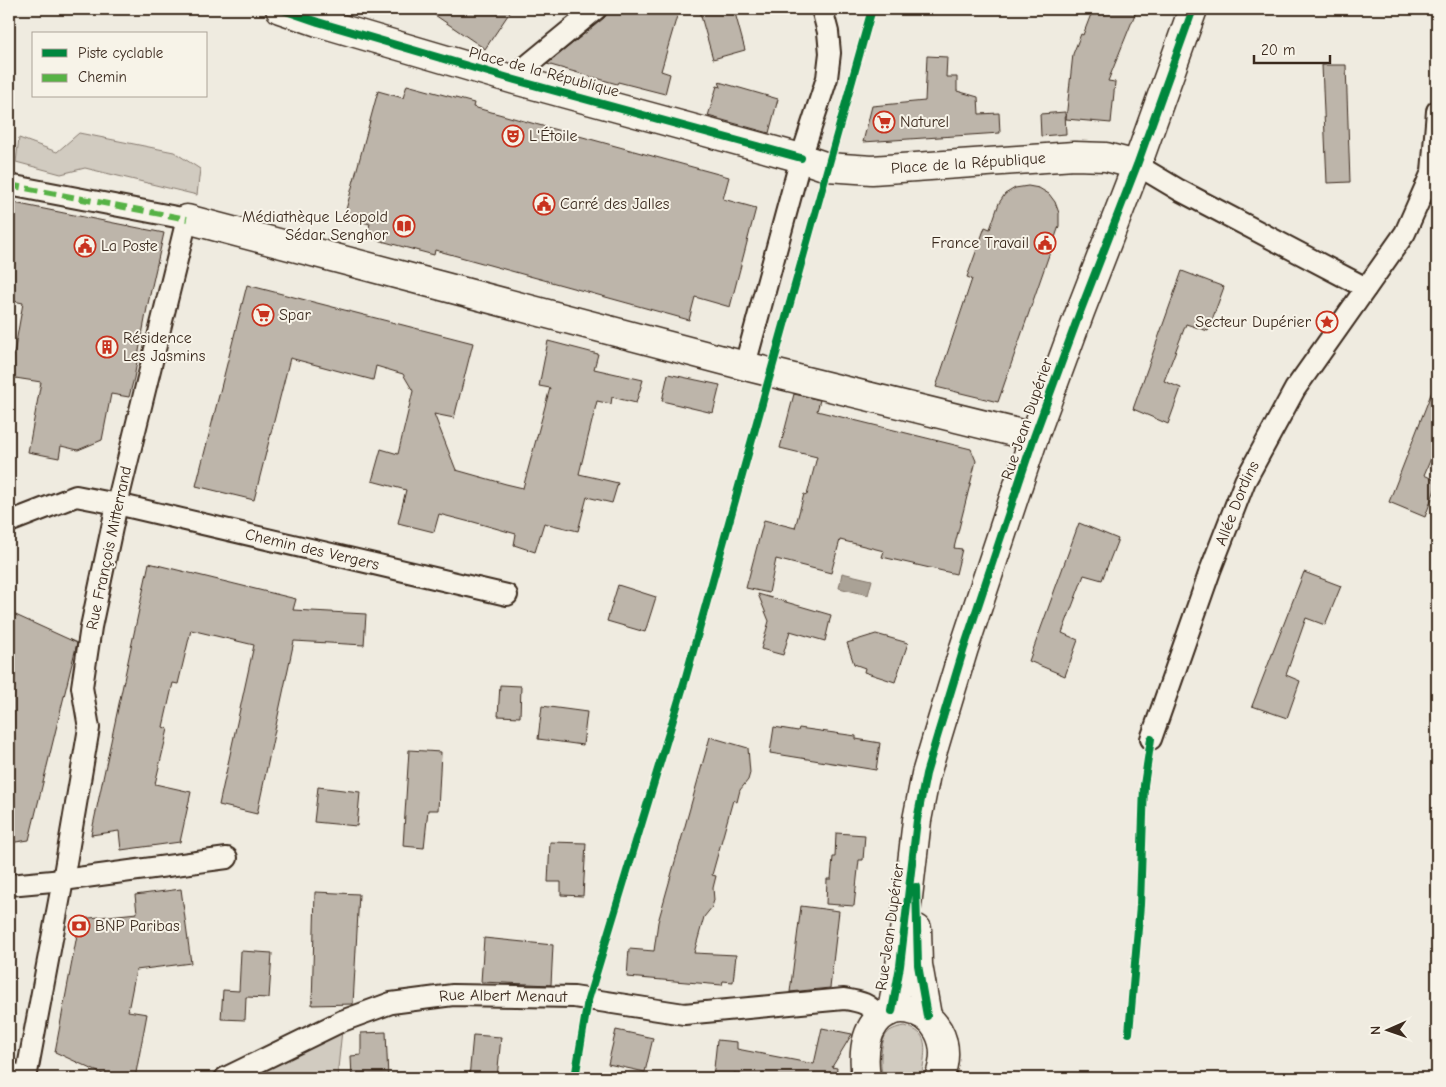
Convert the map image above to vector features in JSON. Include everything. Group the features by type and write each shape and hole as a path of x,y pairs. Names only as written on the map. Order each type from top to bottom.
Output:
{"street":[{"name":"Place de la République","path":"280,9 326,15 515,80 801,158 826,167 872,170 1074,156 1106,157 1137,165"},
{"path":"515,80 523,69 596,9"},
{"path":"745,365 801,158 827,78 830,53 828,32 822,9"},
{"name":"Rue Jean Dupérier","path":"886,1014 926,774 964,648 1034,437 1083,303 1137,165 1193,9"},
{"name":"Allée Dordins","path":"1151,739 1210,571 1245,482 1295,389 1405,233 1432,172 1437,111"},
{"path":"1137,165 1179,190 1366,288"},
{"path":"9,185 187,219 745,365 1034,437"},
{"name":"Rue François Mitterrand","path":"24,1078 64,880 89,728 82,687 88,644 117,504 187,219"},
{"name":"Chemin des Vergers","path":"9,522 76,496 507,595"},
{"name":"Rue Jean Dupérier","path":"915,847 918,965 927,1016"},
{"path":"9,885 64,880 227,858"},
{"name":"Rue Albert Menaut","path":"225,1078 342,1021 390,1003 453,995 574,997 684,1014 844,999 871,1006 886,1014"},
{"path":"866,1078 864,1064 867,1036 872,1025 886,1014 909,1009 927,1016 938,1030 941,1037 943,1062 939,1078"},
{"path":"9,1072 24,1078"}],"shaded area":[{"path":"79,133 174,152 200,169 197,195 85,168 61,174 16,162 19,138 57,152"},
{"path":"842,573 872,580 868,595 839,588"},
{"path":"905,1026 917,1031 923,1038 925,1053 922,1072 918,1078 885,1078 882,1073 881,1064 884,1038 889,1031"},
{"path":"342,1030 337,1078 243,1078"}],"building":[{"path":"426,9 512,9 485,49"},
{"path":"611,9 679,9 661,71 670,74 665,94 618,82 617,84 547,64 604,18"},
{"path":"699,9 734,9 745,50 713,59"},
{"path":"1093,9 1137,9 1108,81 1115,82 1111,123 1066,119 1073,54"},
{"path":"927,56 947,57 946,77 957,77 957,91 978,97 979,114 999,113 1000,133 863,142 872,106 925,101"},
{"path":"1322,65 1346,65 1350,182 1327,183"},
{"path":"719,82 778,99 769,133 708,116 717,86 721,87"},
{"name":"Carré des Jalles","path":"407,85 474,103 473,107 729,177 723,199 756,208 730,307 695,297 689,320 435,250 434,255 366,237 370,224 344,217 378,91 403,98"},
{"path":"1065,112 1066,134 1041,136 1040,114"},
{"path":"1028,186 1039,188 1049,194 1055,202 1059,213 1059,226 998,402 936,387 972,279 967,277 985,227 990,229 999,203 1005,194 1015,188"},
{"path":"9,202 164,233 129,397 111,394 102,440 78,450 61,446 59,458 28,452 41,382 9,377 9,353 14,354 23,303 9,300"},
{"path":"1182,271 1224,287 1208,331 1186,324 1164,381 1181,388 1168,424 1133,409"},
{"path":"247,285 473,343 454,418 434,414 456,470 506,484 523,488 550,388 539,386 548,341 598,354 594,369 643,380 636,403 612,397 611,404 597,401 579,474 618,483 612,503 587,497 578,531 544,523 535,552 514,545 516,534 439,514 434,532 398,523 406,490 372,481 381,449 398,454 413,391 403,374 376,366 373,380 290,358 254,500 196,486"},
{"path":"668,374 720,385 713,413 662,401"},
{"path":"1436,381 1437,444 1424,475 1437,481 1437,484 1425,517 1389,502"},
{"path":"794,394 820,400 817,411 971,449 976,461 954,548 962,549 956,574 882,557 884,551 840,540 831,573 776,559 769,593 746,588 764,520 795,528 804,494 807,495 817,457 780,448"},
{"path":"1079,523 1118,539 1102,580 1084,575 1062,633 1078,640 1065,676 1029,661"},
{"path":"149,563 296,599 293,610 366,614 364,645 294,641 257,814 219,805 254,645 191,630 178,684 173,683 163,727 168,729 155,784 191,792 180,842 121,850 119,831 91,835"},
{"path":"1304,572 1341,586 1325,625 1306,618 1286,675 1300,681 1287,718 1252,706"},
{"path":"618,585 656,597 645,632 607,621"},
{"path":"758,594 831,615 825,641 790,631 783,655 761,649 769,621"},
{"path":"9,612 77,643 29,840 9,843"},
{"path":"876,634 908,643 895,682 864,672 865,668 854,664 847,643"},
{"path":"500,685 521,686 520,717 498,716"},
{"path":"542,706 587,712 583,745 538,739"},
{"path":"774,727 798,731 799,728 856,736 856,739 880,743 876,770 770,753"},
{"path":"710,737 748,748 750,773 748,780 740,790 737,802 733,800 712,875 716,876 713,888 714,900 712,907 704,917 694,953 736,955 733,982 723,981 722,985 627,977 629,949 654,951 658,922"},
{"path":"409,750 441,752 438,810 428,810 424,848 403,846"},
{"path":"318,787 360,792 357,826 314,822"},
{"path":"836,833 865,835 863,860 859,860 854,906 826,904 827,879 831,879 833,857 835,857"},
{"path":"550,842 586,843 583,896 561,895 561,882 548,882"},
{"path":"181,889 191,963 136,970 128,1011 147,1014 135,1078 111,1078 55,1052 80,919 137,913 135,895"},
{"path":"315,892 359,894 353,1004 312,1005"},
{"path":"801,906 839,911 830,988 790,992"},
{"path":"484,938 553,945 551,985 481,982"},
{"path":"241,951 272,953 269,998 246,997 245,1020 221,1019 223,990 239,991"},
{"path":"822,1028 852,1034 832,1067 837,1068 836,1078 756,1078 734,1073 734,1078 713,1078 717,1040 737,1042 737,1049 814,1064"},
{"path":"616,1030 653,1038 645,1072 608,1064"},
{"path":"386,1032 388,1078 352,1078 351,1056 361,1055 361,1033"},
{"path":"473,1035 501,1037 497,1078 469,1078"}],"marked path":[{"path":"9,185 187,219"}],"cycle path":[{"path":"280,9 515,80 801,158"},
{"path":"575,1078 588,1000 685,680 872,9"},
{"path":"892,1011 900,966 917,820 926,774 937,737 964,648 1034,437 1137,165 1193,9"},
{"path":"1129,1033 1140,905 1144,785 1151,739"},
{"path":"916,887 918,965 927,1016"}],"place":[{"name":"Naturel","path":"884,122"},
{"name":"L'Étoile","path":"513,136"},
{"name":"Carré des Jalles","path":"544,204"},
{"name":"Médiathèque Léopold Sédar Senghor","path":"404,226"},
{"name":"France Travail","path":"1045,243"},
{"name":"La Poste","path":"85,246"},
{"name":"Spar","path":"263,315"},
{"name":"Secteur Dupérier","path":"1327,322"},
{"name":"Résidence Les Jasmins","path":"107,347"},
{"name":"BNP Paribas","path":"79,926"}]}
